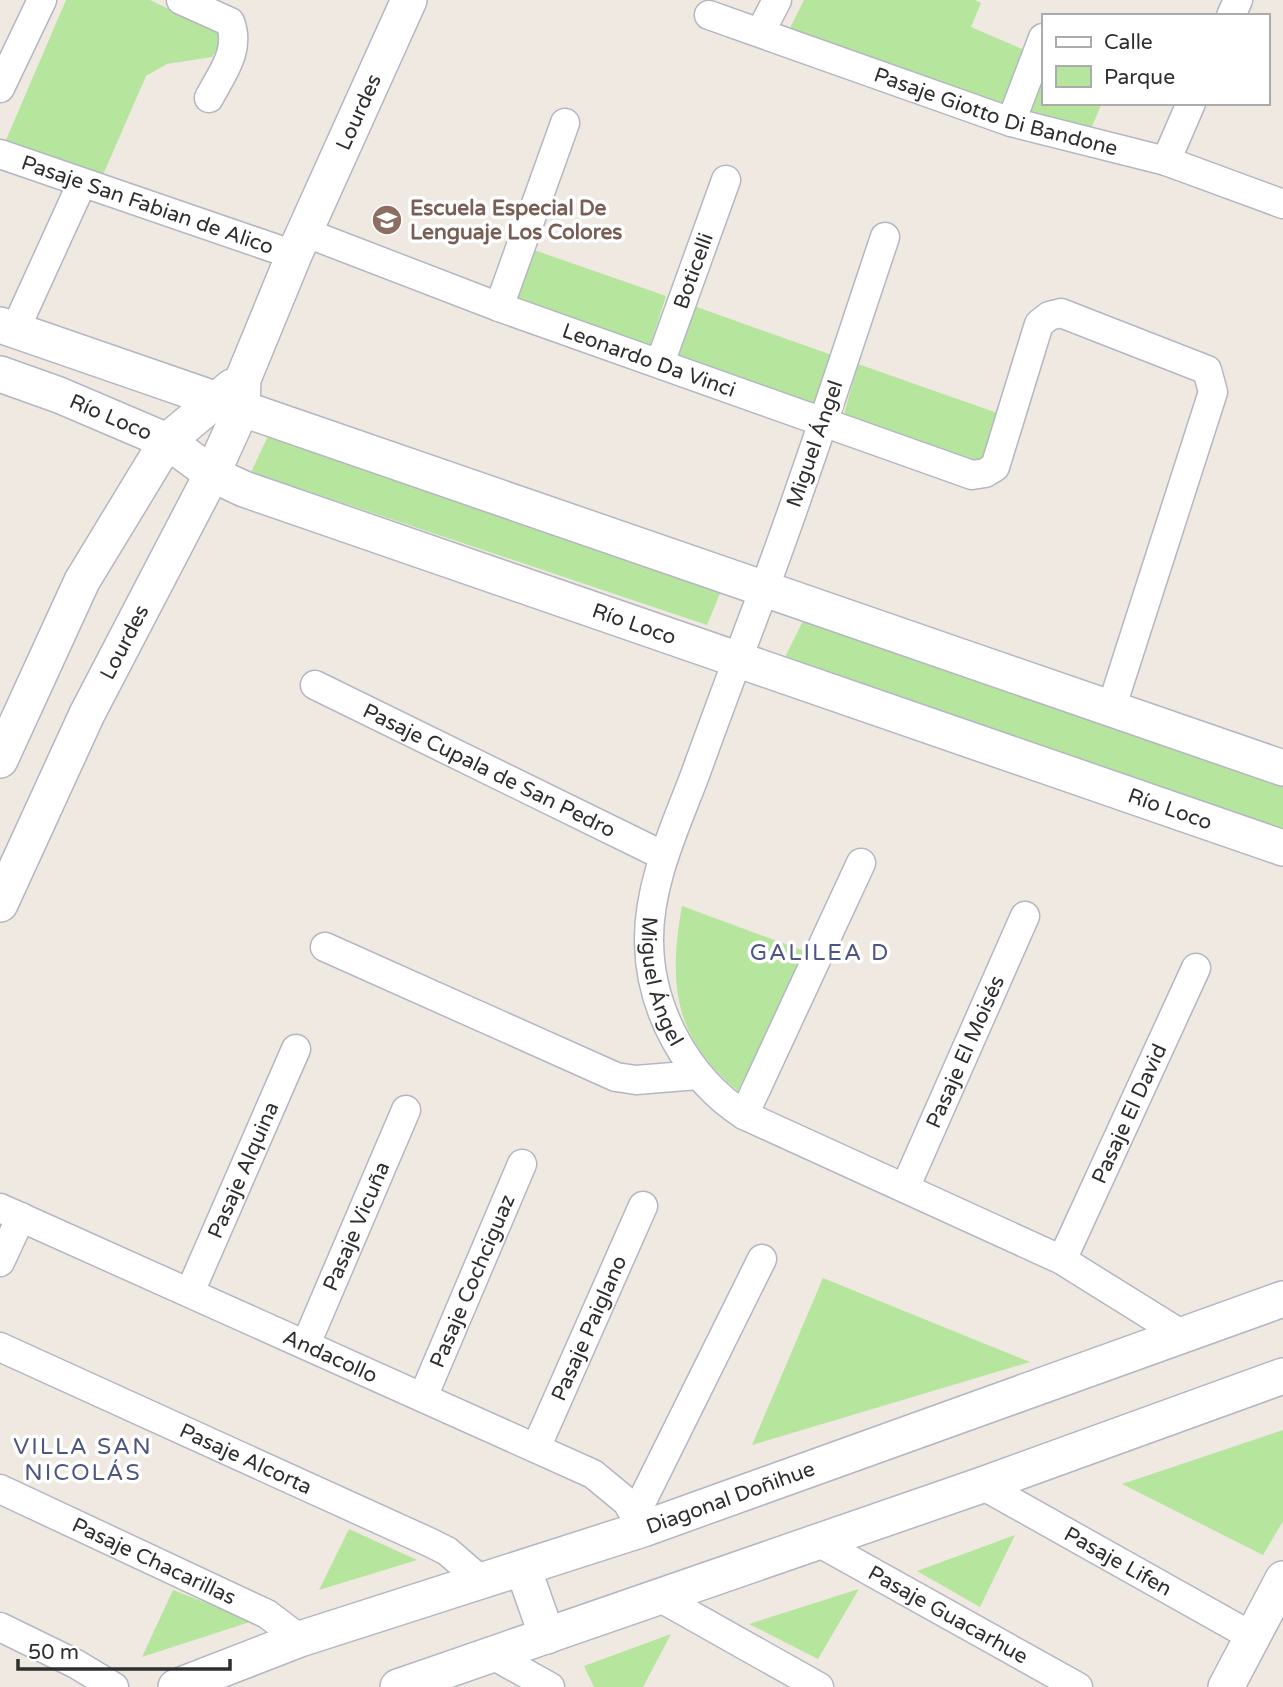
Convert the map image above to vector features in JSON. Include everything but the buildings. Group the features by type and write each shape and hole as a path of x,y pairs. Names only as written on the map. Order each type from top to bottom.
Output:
{"street":[{"path":"0,88 42,0"},
{"path":"181,0 230,22 235,35 235,47 209,98"},
{"name":"Lourdes","path":"0,904 87,714 212,474 234,396 409,0"},
{"path":"761,32 777,0"},
{"name":"Pasaje Giotto Di Bandone","path":"709,15 1011,122 1166,161 1283,204"},
{"path":"1011,122 1042,41"},
{"path":"1166,161 1190,105"},
{"path":"499,307 565,123"},
{"name":"Pasaje San Fabian de Alico","path":"0,154 82,183 299,244"},
{"name":"Boticelli","path":"660,363 726,180"},
{"path":"82,183 8,327 234,396 764,589 1111,709 1282,764"},
{"name":"Miguel Ángel","path":"885,237 764,589 664,856 649,928 650,960 663,1012 674,1038 698,1075 721,1100 744,1115 1062,1260 1184,1336"},
{"name":"Leonardo Da Vinci","path":"299,244 499,307 972,475 985,473 995,467 1039,324 1049,316 1061,313 1207,370 1212,380 1213,392 1111,709"},
{"name":"Río Loco","path":"0,374 59,395 167,441 212,474 244,489 1283,848"},
{"name":"Lourdes","path":"0,760 82,581 167,441 234,396"},
{"name":"Pasaje Cupala de San Pedro","path":"315,685 664,856"},
{"path":"744,1115 861,863"},
{"name":"Pasaje El Moisés","path":"905,1188 1025,916"},
{"path":"325,947 616,1077 657,1080 698,1075"},
{"name":"Pasaje El David","path":"1062,1260 1196,968"},
{"name":"Pasaje Alquina","path":"190,1292 296,1049"},
{"name":"Pasaje Vicuña","path":"306,1344 406,1110"},
{"name":"Pasaje Cochciguaz","path":"423,1397 522,1164"},
{"name":"Pasaje Paiglano","path":"536,1448 643,1206"},
{"path":"0,1262 10,1212"},
{"name":"Andacollo","path":"10,1212 536,1448 608,1483 639,1521"},
{"path":"639,1521 762,1259"},
{"name":"Diagonal Doñihue","path":"176,1687 300,1639 483,1582 639,1521 1184,1336 1283,1299"},
{"name":"Pasaje Alcorta","path":"0,1347 431,1543 447,1551 483,1582"},
{"path":"400,1687 982,1485 1283,1376"},
{"name":"Pasaje Lifen","path":"982,1485 1252,1637"},
{"name":"Pasaje Chacarillas","path":"0,1489 267,1614 300,1639"},
{"name":"Pasaje Guacarhue","path":"818,1542 1078,1687"},
{"path":"523,1568 547,1636"},
{"path":"1226,1687 1283,1578"},
{"path":"659,1597 820,1687"},
{"path":"0,1627 76,1664 114,1687"},
{"path":"491,1654 550,1687"}],"green space":[{"path":"66,0 150,0 225,36 212,57 167,64 146,76 99,184 0,154"},
{"path":"804,0 975,0 981,3 971,27 1031,53 1004,108 787,34"},
{"path":"1042,71 1042,105 1101,105 1090,131 1024,111"},
{"path":"531,249 666,296 650,346 514,298"},
{"path":"691,305 832,355 813,404 678,356"},
{"path":"858,364 1003,415 990,466 844,414"},
{"path":"269,434 723,586 707,625 251,472"},
{"path":"804,619 1283,784 1283,829 785,657"},
{"path":"682,906 807,952 738,1091 700,1051 688,1030 681,1008 676,961"},
{"path":"823,1278 1030,1362 752,1445"},
{"path":"1283,1430 1283,1521 1263,1555 1122,1484"},
{"path":"349,1529 417,1560 319,1590"},
{"path":"1015,1535 980,1607 917,1571"},
{"path":"859,1589 818,1659 749,1624"},
{"path":"173,1590 253,1621 142,1657"},
{"path":"671,1634 643,1687 594,1687 584,1666"}],"place":[{"name":"Escuela Especial De Lenguaje Los Colores","path":"387,220"}],"district":[{"name":"GALILEA D","path":"820,953"},
{"name":"VILLA SAN NICOLÁS","path":"83,1460"}]}
